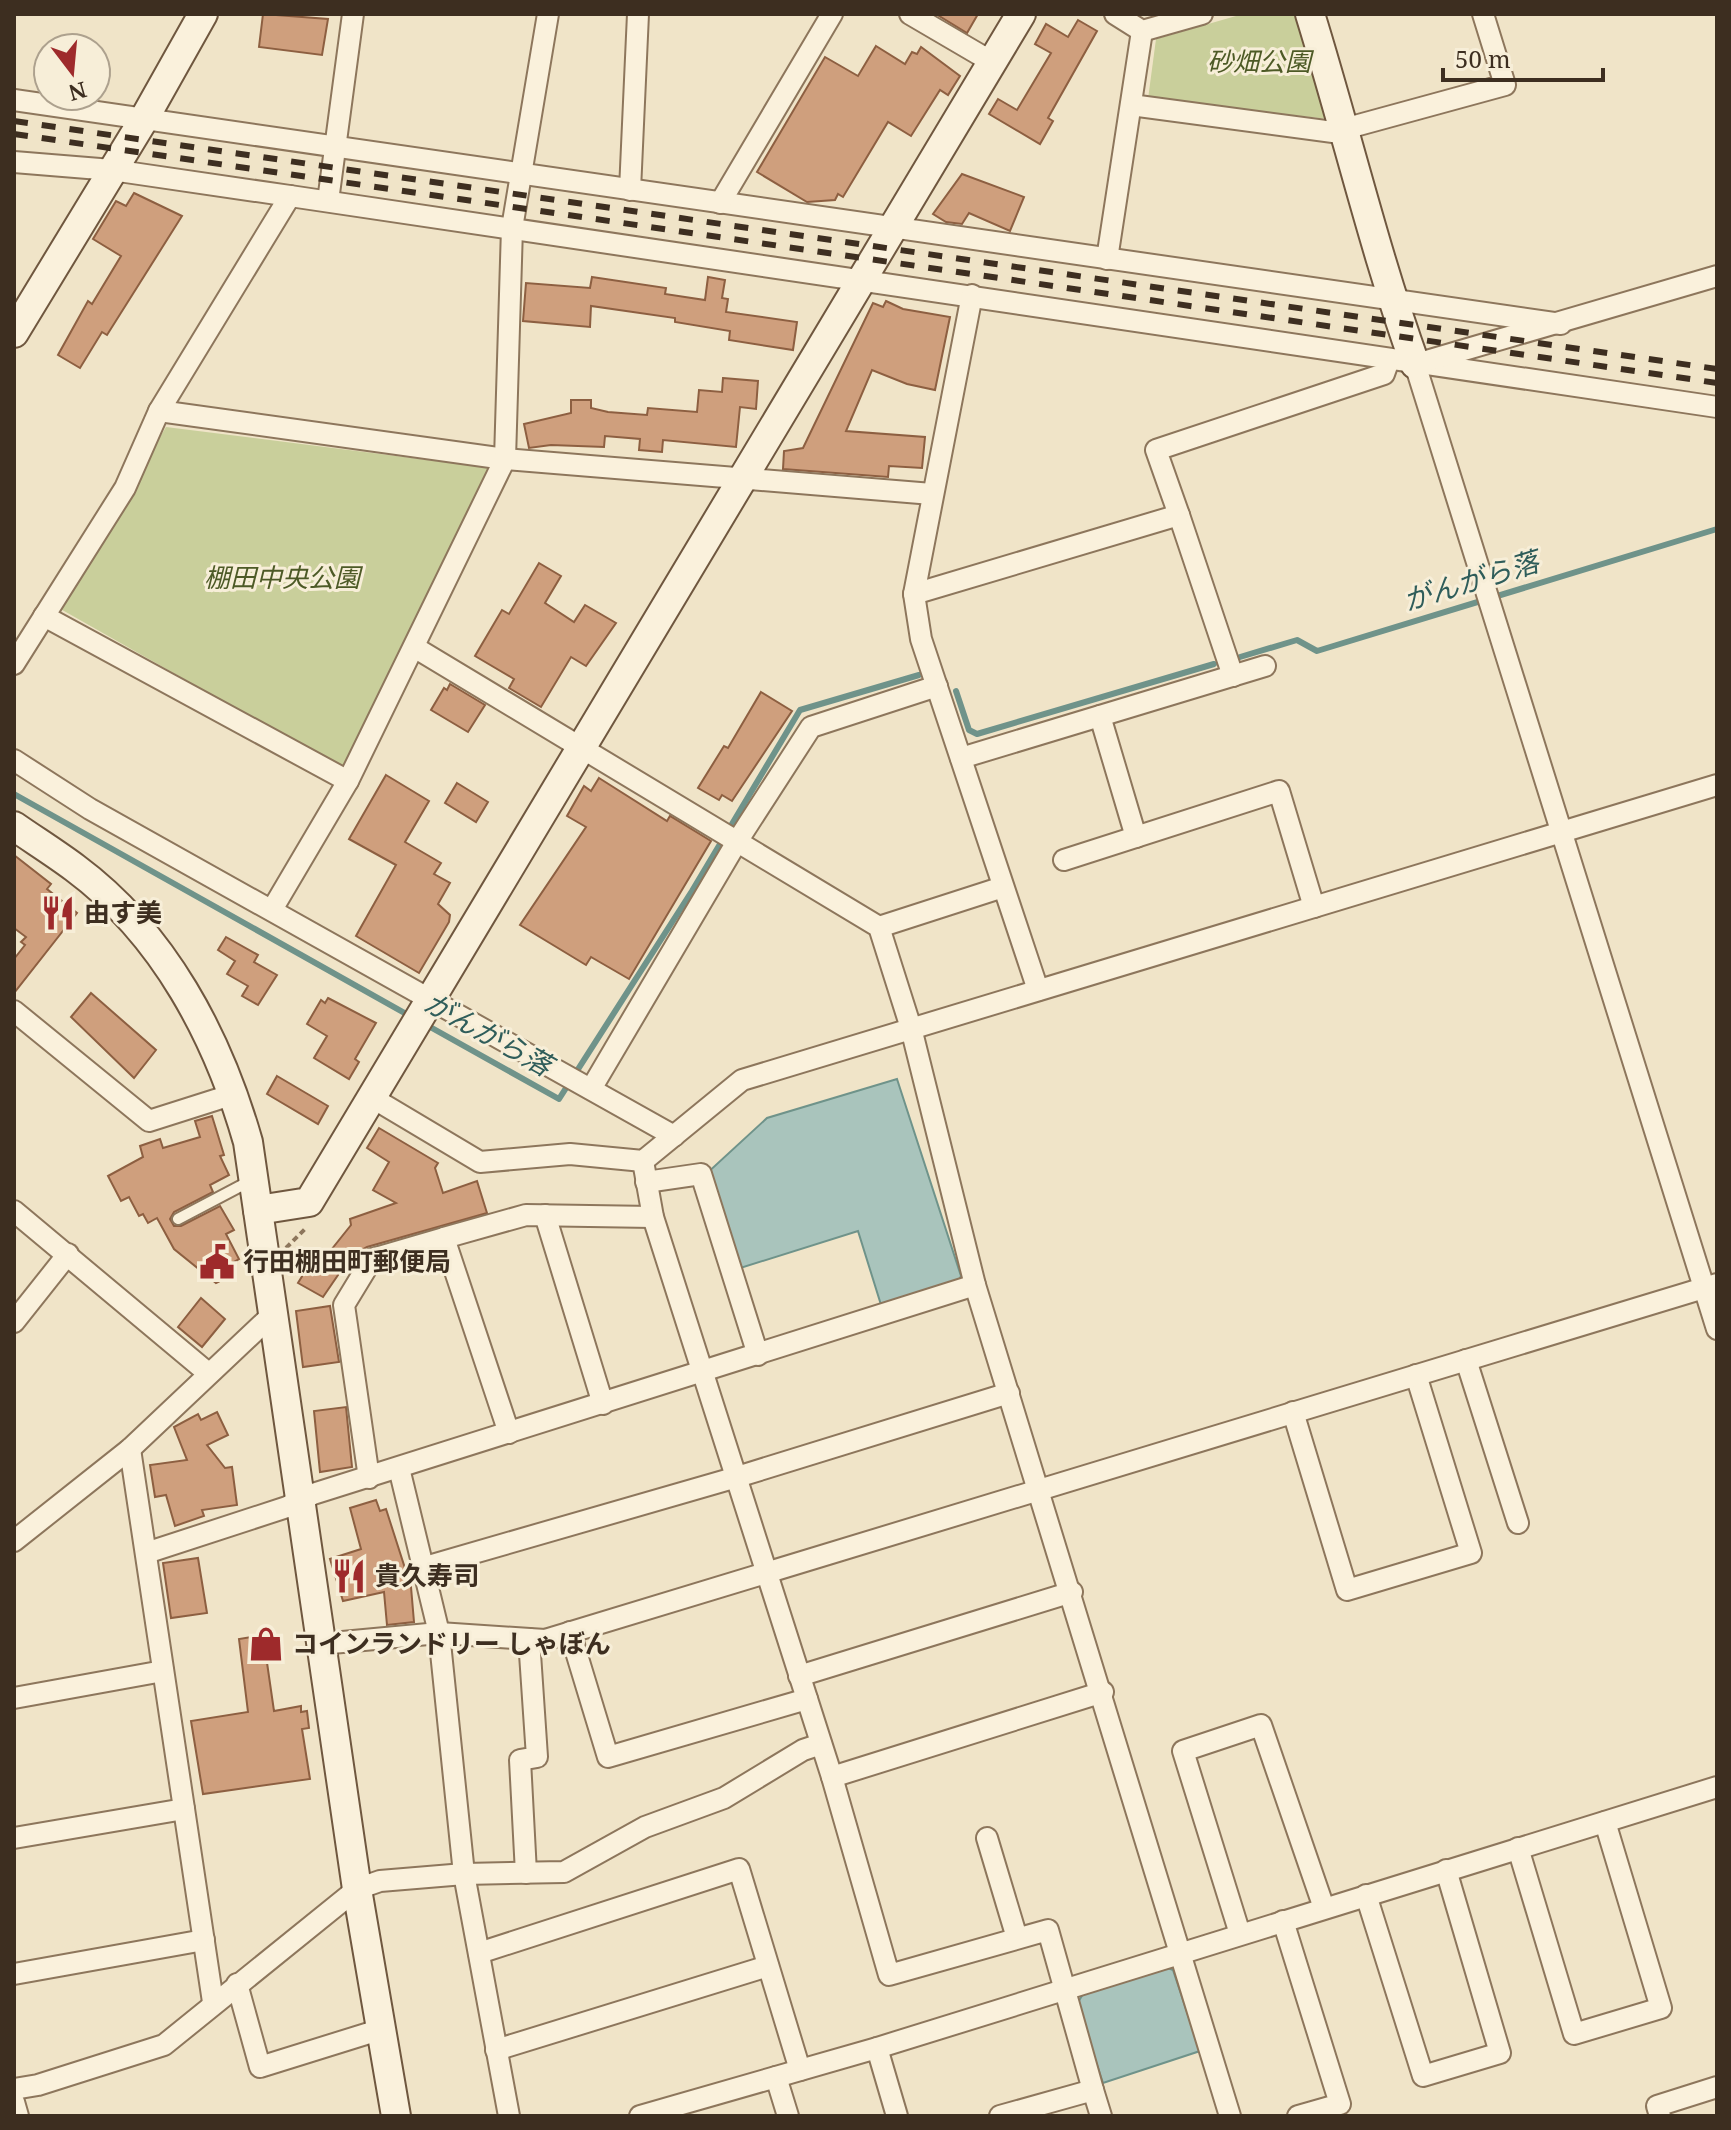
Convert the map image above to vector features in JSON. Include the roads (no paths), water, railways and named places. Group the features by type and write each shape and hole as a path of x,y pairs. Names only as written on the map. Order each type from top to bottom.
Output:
{"street":[{"path":"14,333 144,119 203,14"},
{"path":"328,201 353,14"},
{"path":"273,908 348,781 505,459 512,228 548,14"},
{"path":"630,190 638,14"},
{"path":"720,203 832,14"},
{"path":"910,14 992,62"},
{"path":"255,1193 309,1202 1021,14"},
{"path":"1115,14 1142,31 1202,14"},
{"path":"1310,14 1392,300 1402,362 1562,833 1710,1286 1717,1329"},
{"path":"1131,105 1346,131 1505,85 1483,14"},
{"path":"1107,259 1142,31"},
{"path":"14,100 1561,324"},
{"path":"14,162 112,170 328,201 1717,407"},
{"path":"14,664 125,488 159,411 290,196"},
{"path":"1233,676 1156,450 1384,374 1402,362 1561,324 1717,276"},
{"path":"972,295 914,594 921,639 1038,990"},
{"path":"159,411 505,459 932,494"},
{"path":"914,594 1179,515"},
{"path":"44,616 348,781"},
{"path":"414,647 738,839 879,927 911,1028 975,1285 1103,1692 1230,2116"},
{"path":"961,758 1265,666"},
{"path":"591,1089 738,839 811,727 937,686"},
{"path":"1100,716 1136,837"},
{"path":"14,760 90,809 273,908 423,1012 591,1089 674,1136"},
{"path":"371,1097 480,1162 570,1154 643,1161 742,1080 1717,785"},
{"path":"1064,860 1279,791 1314,907"},
{"path":"14,826 77,869 136,926 186,991 234,1094 248,1142 357,1889 396,2116"},
{"path":"879,927 1003,887"},
{"path":"14,1011 149,1121 234,1094"},
{"path":"643,1161 653,1217 832,1777 889,1975 1048,1930 1101,2116"},
{"path":"646,1182 701,1174 758,1355"},
{"path":"14,1211 208,1373"},
{"path":"369,1478 344,1305 372,1259 526,1215 653,1217"},
{"path":"545,1215 603,1404"},
{"path":"444,1238 509,1433"},
{"path":"14,1322 68,1254"},
{"path":"146,1553 300,1500 975,1285"},
{"path":"321,1644 439,1633 545,1640 1710,1286"},
{"path":"14,1541 130,1449 273,1314"},
{"path":"1466,1360 1518,1523"},
{"path":"1293,1412 1347,1590 1471,1553 1416,1375"},
{"path":"425,1567 737,1477 1009,1393"},
{"path":"130,1449 213,2002"},
{"path":"399,1468 439,1633 464,1874 509,2116"},
{"path":"799,1676 1072,1592"},
{"path":"570,1632 608,1757 807,1699"},
{"path":"526,1873 520,1760 537,1757 529,1639"},
{"path":"14,1698 163,1671"},
{"path":"832,1777 1103,1692"},
{"path":"1240,1934 1183,1751 1261,1725 1324,1908"},
{"path":"14,2089 38,2085 164,2045 213,2002 357,1889 380,1881 464,1874 564,1872 645,1827 724,1798 803,1750 821,1744"},
{"path":"640,2116 877,2048 1717,1787"},
{"path":"14,1838 184,1809"},
{"path":"1518,1848 1574,2034 1661,2008 1605,1822"},
{"path":"987,1838 1017,1938"},
{"path":"479,1953 739,1869 800,2070"},
{"path":"1366,1895 1423,2076 1500,2053 1446,1870"},
{"path":"1283,1921 1340,2104 1298,2116"},
{"path":"14,1974 204,1940"},
{"path":"496,2050 768,1966"},
{"path":"237,1984 260,2067 382,2029"},
{"path":"877,2048 897,2116"},
{"path":"776,2077 788,2116"},
{"path":"1660,2116 1657,2106 1717,2087"},
{"path":"1000,2116 1093,2090"},
{"path":"14,2102 18,2116"}],"lane":[{"path":"178,1219 255,1193"}],"water":[{"path":"897,1079 961,1276 957,1285 882,1308 858,1231 734,1270 705,1175 767,1118"},
{"path":"1168,1968 1173,1970 1200,2051 1103,2083 1077,2004 1083,1994"}],"waterway":[{"name":"がんがら落","path":"1240,657 1297,640 1317,651 1717,529"},
{"name":"がんがら落","path":"956,691 969,730 977,734 1214,664"},
{"name":"がんがら落","path":"423,1023 559,1099 692,891 800,710 919,675"},
{"name":"がんがら落","path":"14,794 410,1016"}],"railway":[{"path":"14,121 1717,369"},
{"path":"14,134 1717,383"}],"place":[{"name":"由す美","path":"58,913"},
{"name":"行田棚田町郵便局","path":"217,1262"},
{"name":"貴久寿司","path":"349,1576"},
{"name":"コインランドリー しゃぼん","path":"266,1644"}],"park label":[{"name":"砂畑公園","path":"1259,62"},
{"name":"棚田中央公園","path":"282,578"}]}
